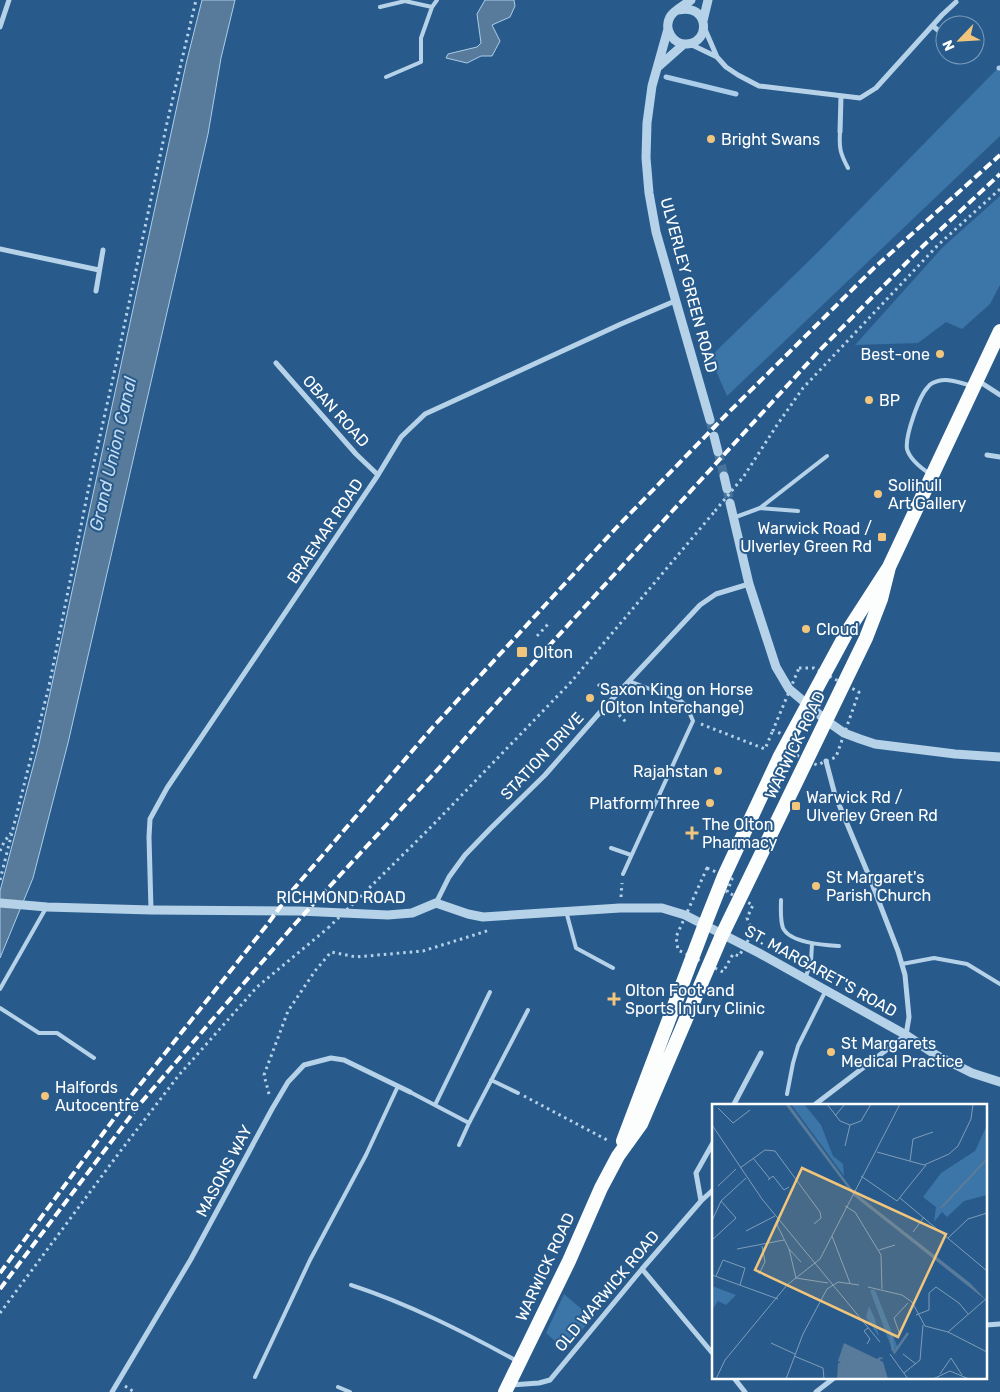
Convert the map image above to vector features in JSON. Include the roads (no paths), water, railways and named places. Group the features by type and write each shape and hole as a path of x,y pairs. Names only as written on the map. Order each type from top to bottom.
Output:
{"highway":[{"name":"WARWICK ROAD","path":"507,1388 569,1261 619,1152 704,924 724,876 776,765 808,705 847,632 889,567 1000,331"},
{"name":"WARWICK ROAD","path":"619,1152 641,1124 722,935 866,638 881,599 889,567"}],"street":[{"path":"0,27 9,0"},
{"path":"691,0 670,18 668,29 678,43 687,44 717,58 726,67 759,86 860,98 876,88 956,2"},
{"path":"658,67 687,44 700,38 708,0"},
{"path":"679,10 691,9 696,11 704,24 717,58"},
{"name":"ULVERLEY GREEN ROAD","path":"668,29 652,86 647,123 646,158 649,193 656,232 710,420"},
{"path":"840,132 841,96"},
{"path":"0,249 99,270"},
{"path":"96,291 104,250"},
{"name":"BRAEMAR ROAD","path":"151,910 150,819 167,788 378,475 401,436 426,414 621,324 676,301"},
{"name":"OBAN ROAD","path":"276,363 356,454 378,475"},
{"path":"975,383 1000,395"},
{"path":"714,436 718,452"},
{"path":"987,455 1000,457"},
{"path":"724,476 727,488"},
{"path":"730,504 749,584 776,667 789,689 826,721 844,733 875,744 955,754 1000,757"},
{"name":"STATION DRIVE","path":"436,903 449,877 465,855 545,775 602,710 700,606 716,594 749,584"},
{"path":"815,1104 906,1035 909,1016 905,975 902,964 869,876 835,795 826,761"},
{"name":"RICHMOND ROAD","path":"0,902 47,907 388,915 412,912 436,903"},
{"path":"436,903 483,917 620,908 662,908 685,915 722,935"},
{"name":"ST. MARGARET'S ROAD","path":"722,935 826,990 906,1035 936,1055 972,1073 1000,1082"},
{"path":"734,1104 761,1053"},
{"name":"MASONS WAY","path":"112,1392 191,1259 272,1109 288,1082 304,1065 331,1058 344,1060 410,1092"},
{"path":"701,1201 696,1173 712,1145"},
{"name":"OLD WARWICK ROAD","path":"507,1388 550,1380 642,1269 712,1191"},
{"path":"642,1269 712,1352"},
{"path":"736,1380 745,1392"},
{"path":"816,1392 831,1380"}],"lane":[{"path":"386,77 420,62 421,38 432,6 437,0"},
{"path":"380,7 405,1 432,6"},
{"path":"840,132 840,153 848,168"},
{"path":"932,475 920,467 910,455 907,440 910,426 925,390 932,383 945,380 975,383"},
{"path":"733,518 760,508 827,456"},
{"path":"760,508 798,511"},
{"path":"623,874 693,721 687,707 681,701 630,681"},
{"path":"612,848 631,855"},
{"path":"781,900 782,926 790,935 812,944 838,946"},
{"path":"0,989 47,907"},
{"path":"566,911 576,948 612,968"},
{"path":"805,979 811,962 812,944"},
{"path":"902,964 934,958 967,964 1000,984"},
{"path":"787,1094 798,1046 826,990"},
{"path":"435,1105 490,992"},
{"path":"0,1008 40,1034 57,1033 94,1058"},
{"path":"459,1145 528,1010"},
{"path":"492,1080 518,1093"},
{"path":"255,1377 310,1260 366,1155 398,1086"},
{"path":"410,1092 469,1123"},
{"path":"351,1285 379,1294 422,1313 519,1362"},
{"path":"338,1387 350,1392"}],"water":[{"name":"Grand Union Canal","path":"202,0 235,0 221,58 208,134 68,743 33,878 0,958 0,891 39,744 186,64"},
{"path":"485,0 514,0 515,6 510,17 492,25 500,41 492,56 481,56 467,63 446,58 448,54 477,47 481,43 477,14"}],"waterway":[{"path":"666,77 736,94"}],"tunnel":[{"path":"710,420 714,436"},
{"path":"718,452 724,476"},
{"path":"727,489 730,503"}],"railway":[{"path":"0,1273 127,1101 291,892 432,728 617,527 727,414 873,269 1000,155"},
{"path":"0,1289 139,1105 294,925 818,352 923,246 1000,174"}],"place":[{"name":"Bright Swans","path":"711,139"},
{"name":"Best-one","path":"940,354"},
{"name":"BP","path":"869,400"},
{"name":"Solihull Art Gallery","path":"878,494"},
{"name":"Warwick Road / Ulverley Green Rd","path":"882,537"},
{"name":"Cloud","path":"806,629"},
{"name":"Olton","path":"522,652"},
{"name":"Saxon King on Horse (Olton Interchange)","path":"590,698"},
{"name":"Rajahstan","path":"718,771"},
{"name":"Platform Three","path":"710,803"},
{"name":"Warwick Rd / Ulverley Green Rd","path":"796,806"},
{"name":"The Olton Pharmacy","path":"692,833"},
{"name":"St Margaret's Parish Church","path":"816,886"},
{"name":"Olton Foot and Sports Injury Clinic","path":"614,999"},
{"name":"St Margarets Medical Practice","path":"831,1052"},
{"name":"Halfords Autocentre","path":"45,1096"}]}
